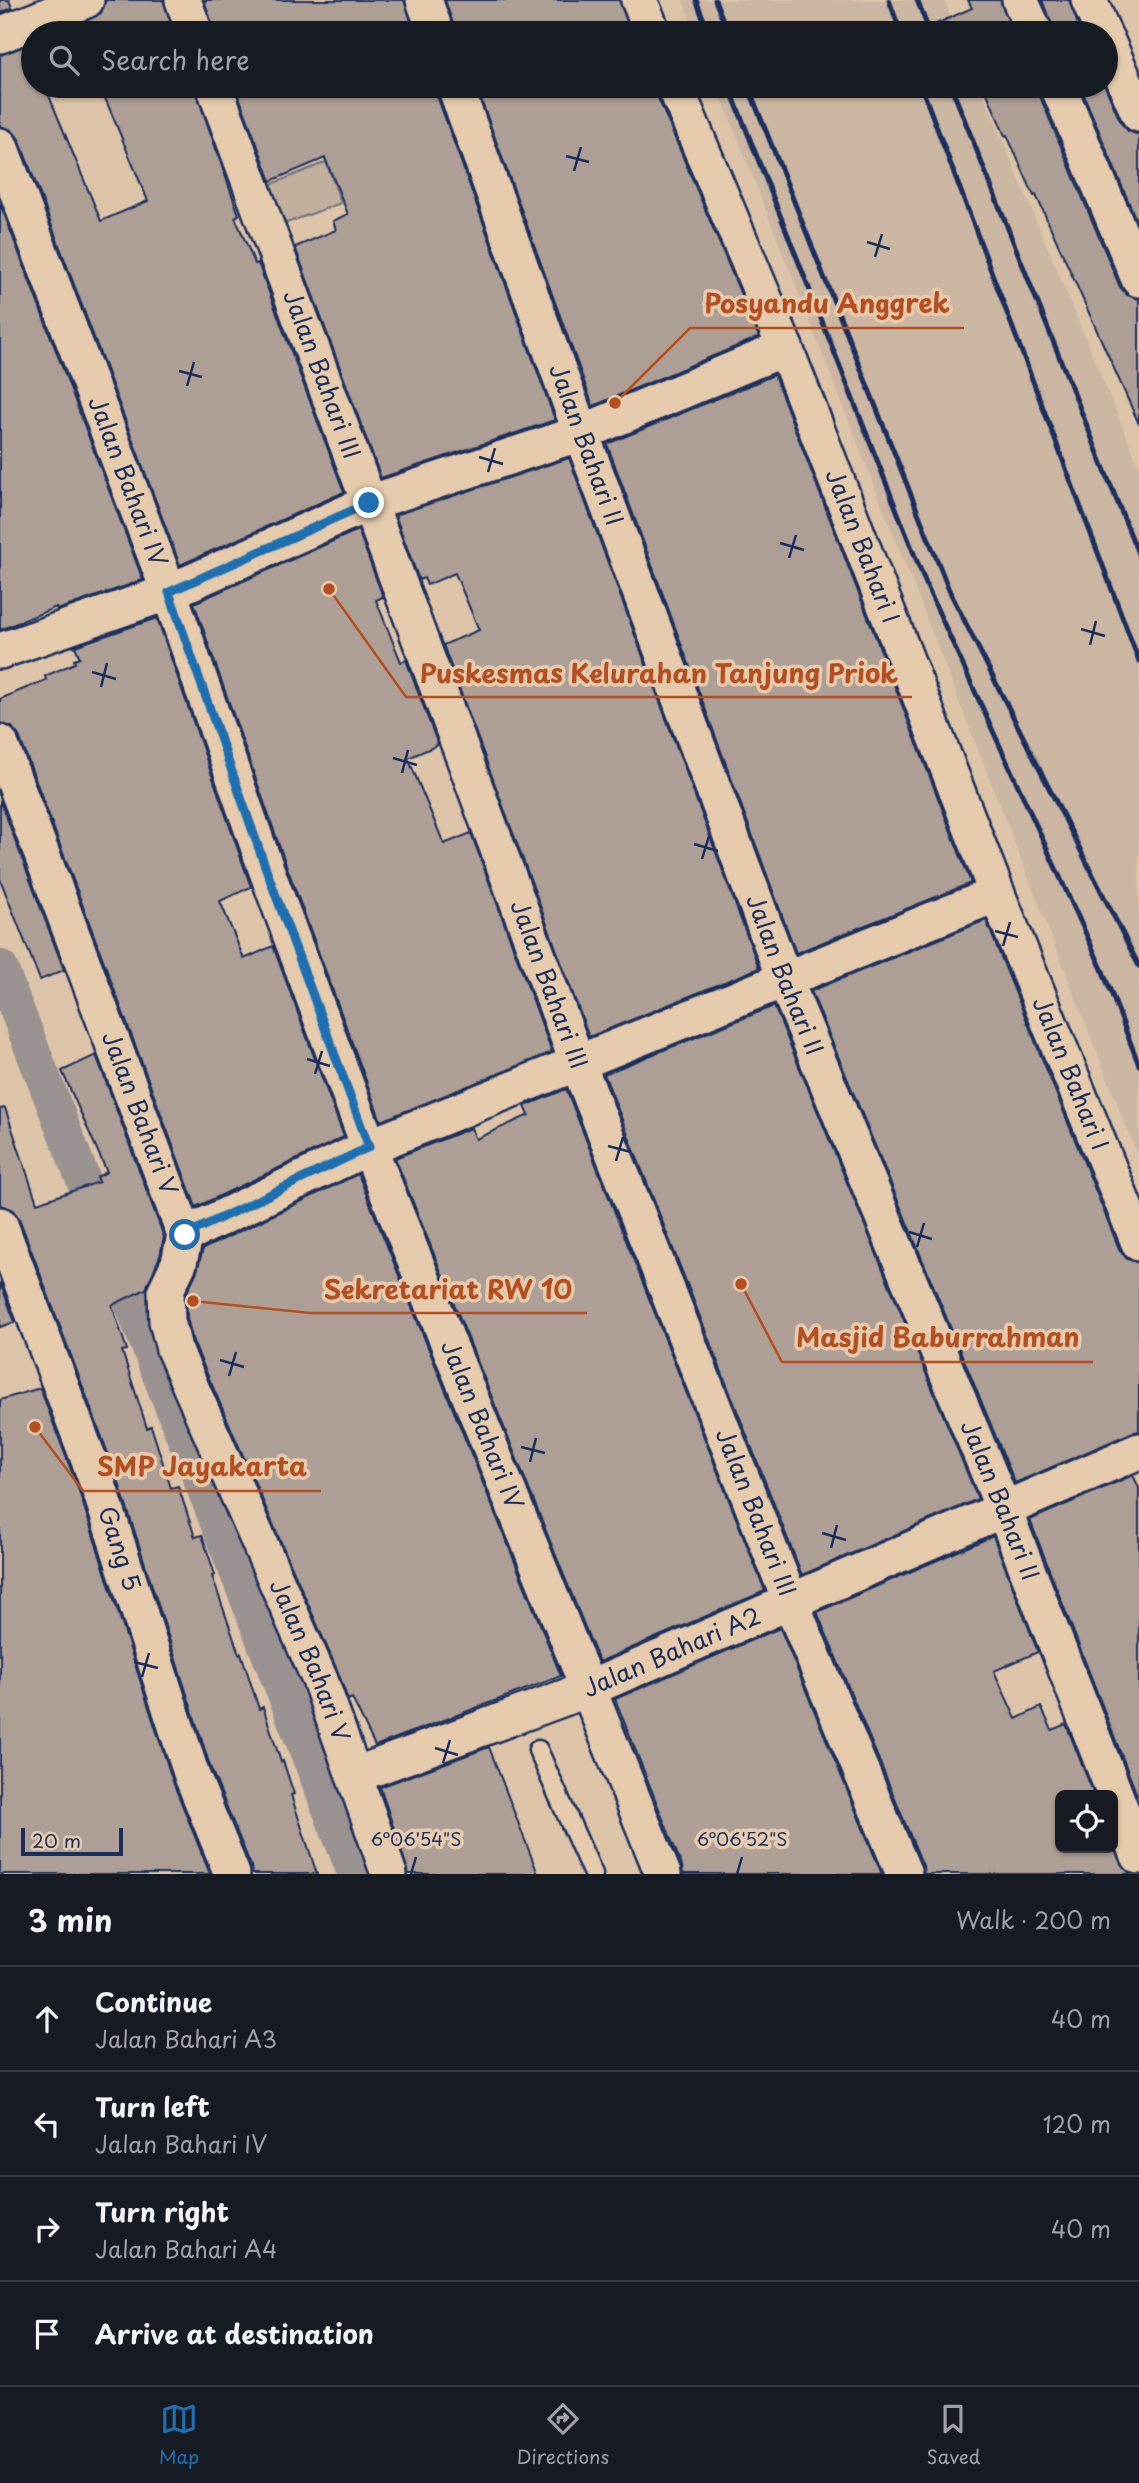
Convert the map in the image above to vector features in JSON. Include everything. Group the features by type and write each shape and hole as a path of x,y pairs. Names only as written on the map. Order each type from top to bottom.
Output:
{"street":[{"path":"36,21 86,0"},
{"path":"183,0 191,21"},
{"path":"424,0 432,21"},
{"path":"639,0 648,21"},
{"path":"1020,0 1030,21"},
{"path":"1089,0 1098,21"},
{"path":"0,36 21,27"},
{"path":"1118,66 1139,114"},
{"name":"Jalan Bahari III","path":"218,98 578,1064 790,1603 904,1874"},
{"name":"Jalan Bahari II","path":"459,98 581,433 785,978 1004,1510 1139,1856"},
{"name":"Jalan Bahari I","path":"680,98 785,348 997,894 1139,1243"},
{"path":"1063,98 1139,279"},
{"name":"Jalan Bahari IV","path":"0,146 169,592 265,866 369,1147 663,1874"},
{"path":"0,651 169,592 369,503 581,433 785,348"},
{"name":"Jalan Bahari V","path":"0,743 185,1235 179,1263 166,1290 167,1321 174,1349 320,1680 389,1874"},
{"path":"185,1235 369,1147 997,894"},
{"name":"Gang 5","path":"0,1225 98,1483 192,1776 232,1874"},
{"name":"Jalan Bahari A2","path":"355,1775 588,1689 1139,1451"}],"lane":[{"path":"538,1750 593,1874"}],"shaded area":[{"path":"683,0 944,0 953,21 691,21"},
{"path":"722,98 985,98 1139,466 1139,1159"},
{"path":"326,162 341,203 281,225 267,186"}],"building":[{"path":"0,0 9,0 12,8 0,13"},
{"path":"106,0 163,0 170,21 85,21 101,13"},
{"path":"204,0 404,0 411,21 211,21"},
{"path":"445,0 619,0 627,21 452,21"},
{"path":"968,0 1000,0 1008,21 943,21 972,8"},
{"path":"1042,0 1069,0 1077,21 1050,21"},
{"path":"21,48 21,98 50,98 101,221 148,201 105,98 198,98 239,215 235,217 255,264 258,263 344,492 180,565 19,139 12,130 0,126 0,55"},
{"path":"240,98 438,98 555,420 381,478 295,247 336,230 333,221 348,214 325,158 271,181"},
{"path":"480,98 658,98 759,337 593,406"},
{"path":"989,98 1041,98 1120,287 1127,295 1139,299 1139,424 1036,195 1034,196 1007,135 1005,136"},
{"path":"1085,98 1110,98 1121,123 1128,131 1139,135 1139,227"},
{"path":"0,203 143,580 57,610 56,607 0,630"},
{"path":"774,375 971,883 796,953 607,444"},
{"path":"569,458 759,968 589,1037 443,645 479,630 455,573 427,585 424,578 419,580 395,515"},
{"path":"358,530 383,597 376,600 401,662 406,660 438,745 408,758 444,844 471,833 552,1052 381,1121 284,859 194,603"},
{"path":"157,618 251,887 220,901 244,959 273,946 344,1137 196,1207 19,736 12,727 0,723 0,699 46,680 45,676 75,663 74,660 80,658 75,646"},
{"path":"0,800 64,970 40,980 0,879"},
{"path":"986,920 1120,1251 1127,1259 1139,1263 1139,1431 1015,1483 811,991"},
{"path":"774,1006 978,1499 802,1575 604,1074"},
{"path":"96,1055 164,1237 160,1256 146,1289 112,1305 127,1350 122,1351 147,1428 151,1426 171,1488 178,1486 195,1537 202,1535 215,1575 212,1576 239,1654 241,1653 259,1709 263,1707 281,1762 283,1761 294,1794 291,1795 317,1874 252,1874 211,1769 117,1477 19,1218 12,1209 0,1205 0,1109 5,1108 37,1203 99,1182 97,1177 107,1172 62,1071"},
{"path":"566,1089 765,1591 599,1662 395,1158 471,1128 476,1139 529,1115 525,1106"},
{"path":"358,1174 561,1676 375,1746 352,1698 348,1700 193,1342 187,1318 186,1294 197,1271 203,1249"},
{"path":"0,1282 15,1322 0,1327"},
{"path":"40,1388 79,1491 173,1782 210,1874 0,1874 0,1400"},
{"path":"1133,1475 1139,1488 1139,1795 1030,1520"},
{"path":"993,1536 1038,1652 994,1671 1016,1719 1041,1707 1052,1730 1066,1724 1092,1790 1055,1790 1055,1853 1116,1853 1121,1864 1131,1874 924,1874 817,1612"},
{"path":"780,1628 882,1874 683,1874 615,1699"},
{"path":"489,1747 538,1874 409,1874 380,1787"}],"waterway":[{"path":"0,967 355,1874"}],"railway":[{"path":"696,0 704,21"},
{"path":"715,0 723,21"},
{"path":"889,0 897,21"},
{"path":"917,0 925,21"},
{"path":"734,98 928,589 1102,969 1139,1065"},
{"path":"753,98 949,590 1139,966"},
{"path":"926,98 1139,661"},
{"path":"956,98 1139,556"}],"place":[{"name":"Posyandu Anggrek","path":"615,403"},
{"name":"Puskesmas Kelurahan Tanjung Priok","path":"329,589"},
{"name":"Masjid Baburrahman","path":"741,1284"},
{"name":"Sekretariat RW 10","path":"193,1301"},
{"name":"SMP Jayakarta","path":"35,1427"}],"route":[{"path":"185,1235 369,1147 265,866 169,592 369,503"}]}
